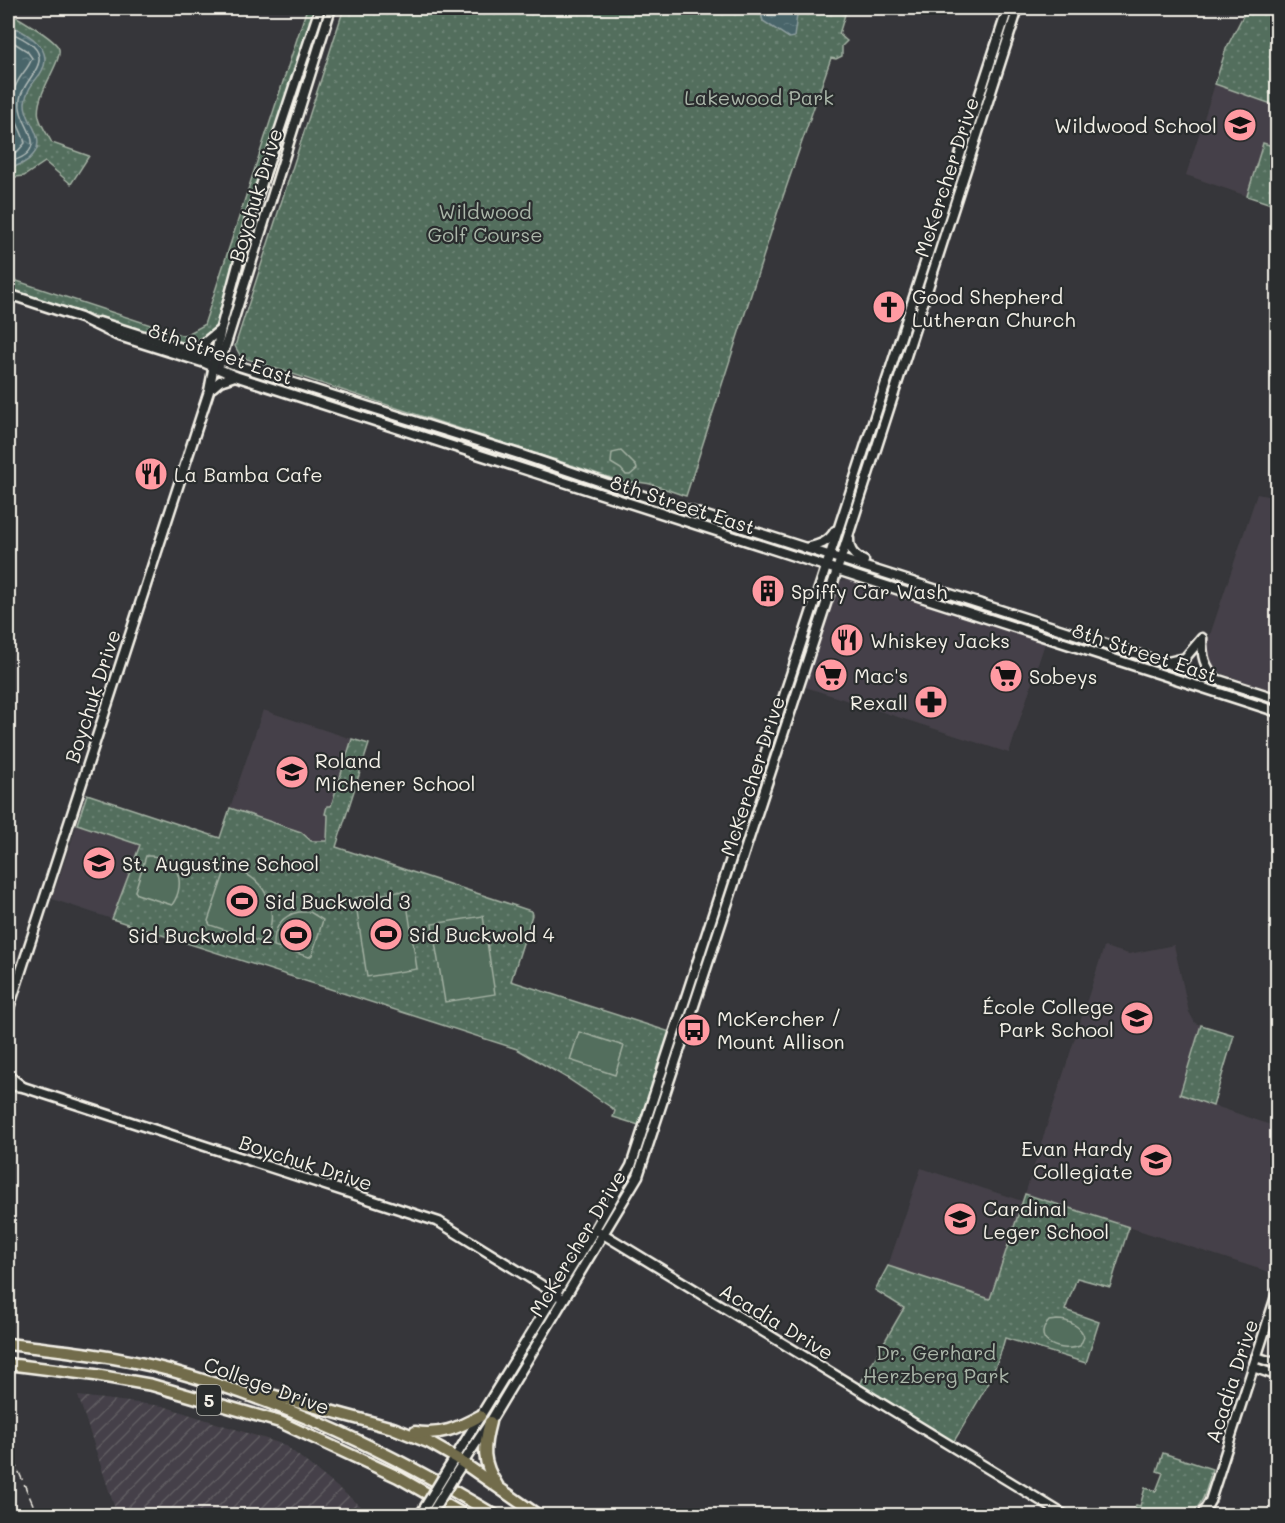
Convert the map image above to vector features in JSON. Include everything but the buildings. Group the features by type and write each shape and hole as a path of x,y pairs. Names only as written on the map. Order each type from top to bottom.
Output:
{"highway":[{"name":"College Drive","path":"8,1344 114,1358 168,1370 252,1396 299,1413 404,1463 496,1515"},
{"name":"College Drive","path":"8,1364 152,1385 280,1422 398,1478 466,1515"},
{"path":"168,1370 223,1382 393,1428 430,1434 451,1431 485,1419 486,1463 499,1488"},
{"path":"393,1428 434,1444 539,1515"},
{"path":"398,1478 456,1515"}],"main road":[{"name":"Boychuk Drive","path":"8,1011 211,389 221,328 251,216 320,8"},
{"name":"Boychuk Drive","path":"217,363 226,344 331,8"},
{"name":"McKercher Drive","path":"485,1419 555,1294 631,1166 1008,8"},
{"name":"McKercher Drive","path":"420,1515 452,1472 564,1299 638,1176 832,588 1018,8"},
{"name":"8th Street East","path":"8,294 81,318 116,335 217,363 236,365 1278,699"},
{"name":"8th Street East","path":"81,318 185,348 217,363 235,376 1278,712"},
{"path":"185,348 199,347 221,328"},
{"path":"226,344 236,365"},
{"path":"211,389 220,381 235,376"},
{"path":"806,548 825,543 832,537 840,523"},
{"path":"849,534 849,548 856,557 886,573"},
{"path":"802,560 815,569 820,587"},
{"path":"832,588 840,581 861,577"},
{"path":"1163,662 1174,662 1185,658 1202,638 1203,662 1216,679"},
{"name":"Boychuk Drive","path":"8,1075 23,1088"},
{"name":"Boychuk Drive","path":"8,1085 438,1222 564,1299"},
{"name":"Acadia Drive","path":"595,1229 1066,1515"},
{"name":"Acadia Drive","path":"1201,1515 1210,1501 1278,1290"},
{"path":"1256,1357 1278,1364"},
{"path":"1252,1367 1278,1376"},
{"name":"McKercher Drive","path":"430,1515 452,1472"}],"shaded area":[{"name":"Wildwood School","path":"1215,84 1277,106 1276,147 1263,144 1247,196 1186,175"},
{"path":"1257,494 1277,498 1277,693 1215,671 1208,664 1205,650"},
{"path":"861,577 1047,637 1009,753 799,685 832,588 840,581"},
{"name":"Roland Michener School","path":"263,710 352,739 328,817 327,841 311,841 301,832 230,808"},
{"name":"St. Augustine School","path":"77,824 140,844 112,919 52,899"},
{"name":"Evan Hardy Collegiate","path":"1174,945 1189,1012 1195,1023 1201,1025 1180,1094 1277,1127 1278,1267 1275,1274 1025,1194 1104,947 1129,954"},
{"name":"Cardinal Leger School","path":"921,1168 1022,1201 990,1299 888,1266"},
{"path":"78,1396 163,1406 285,1445 372,1515 117,1515"}],"green space":[{"path":"307,8 316,8 219,321 204,341 191,343 170,340 8,289 8,278 184,336 204,325"},
{"name":"Wildwood Golf Course","path":"344,8 760,8 763,21 796,12 798,8 847,8 839,34 847,41 842,46 842,56 836,59 831,58 778,211 686,496 641,482 626,483 241,357 235,346"},
{"path":"1247,8 1277,8 1277,106 1215,84 1226,49"},
{"path":"8,12 42,33 58,47 58,59 44,88 38,108 43,127 52,143 89,156 71,184 45,162 24,176 8,178"},
{"path":"1263,143 1276,147 1277,144 1277,206 1247,196"},
{"path":"621,451 636,466 637,469 630,475 626,475 611,463 612,453"},
{"path":"352,739 369,744 336,847 531,911 532,915 511,981 670,1032 639,1125 613,1117 615,1111 612,1108 517,1049 112,919 140,845 77,824 87,794 220,838 230,808 301,832 311,841 327,841 328,815 325,814 327,806 331,806"},
{"path":"146,856 165,860 177,871 179,887 172,905 137,894 135,891"},
{"name":"Sid Buckwold 3","path":"226,868 251,877 266,895 271,918 264,943 210,925 208,921"},
{"name":"Sid Buckwold 4","path":"405,891 417,969 367,977 355,898"},
{"name":"Sid Buckwold 2","path":"299,912 310,912 323,920 312,955 309,957 274,946 275,934 280,923 288,916"},
{"path":"483,916 495,994 445,1002 432,924"},
{"path":"1201,1025 1234,1035 1213,1106 1180,1094"},
{"path":"579,1032 624,1046 615,1075 570,1060"},
{"name":"Dr. Gerhard Herzberg Park","path":"1025,1194 1129,1227 1110,1287 1077,1278 1065,1310 1099,1322 1086,1363 1005,1338 989,1381 951,1446 857,1389 904,1308 875,1290 888,1266 990,1299"},
{"path":"1049,1321 1070,1322 1080,1330 1084,1337 1080,1346 1058,1347 1046,1340 1043,1335 1044,1329"},
{"path":"1163,1453 1212,1469 1201,1502 1193,1512 1183,1516 1133,1515 1136,1505 1140,1506 1145,1488 1156,1491 1163,1473 1157,1471"}],"water":[{"path":"760,8 798,8 794,37 789,38 763,21"},
{"path":"8,24 38,43 45,57 44,65 28,91 25,103 37,135 37,148 25,162 9,168 8,168"}],"railway":[{"path":"8,1447 38,1516"}],"place":[{"name":"Wildwood School","path":"1240,125"},
{"name":"Good Shepherd Lutheran Church","path":"889,307"},
{"name":"La Bamba Cafe","path":"151,474"},
{"name":"Spiffy Car Wash","path":"768,591"},
{"name":"Whiskey Jacks","path":"847,640"},
{"name":"Mac's","path":"831,675"},
{"name":"Sobeys","path":"1006,676"},
{"name":"Rexall","path":"931,702"},
{"name":"Roland Michener School","path":"292,772"},
{"name":"St. Augustine School","path":"99,863"},
{"name":"Sid Buckwold 3","path":"242,901"},
{"name":"Sid Buckwold 4","path":"386,934"},
{"name":"Sid Buckwold 2","path":"296,935"},
{"name":"École College Park School","path":"1137,1018"},
{"name":"McKercher / Mount Allison","path":"694,1030"},
{"name":"Evan Hardy Collegiate","path":"1156,1160"},
{"name":"Cardinal Leger School","path":"960,1219"}],"park label":[{"name":"Lakewood Park","path":"759,97"}]}
